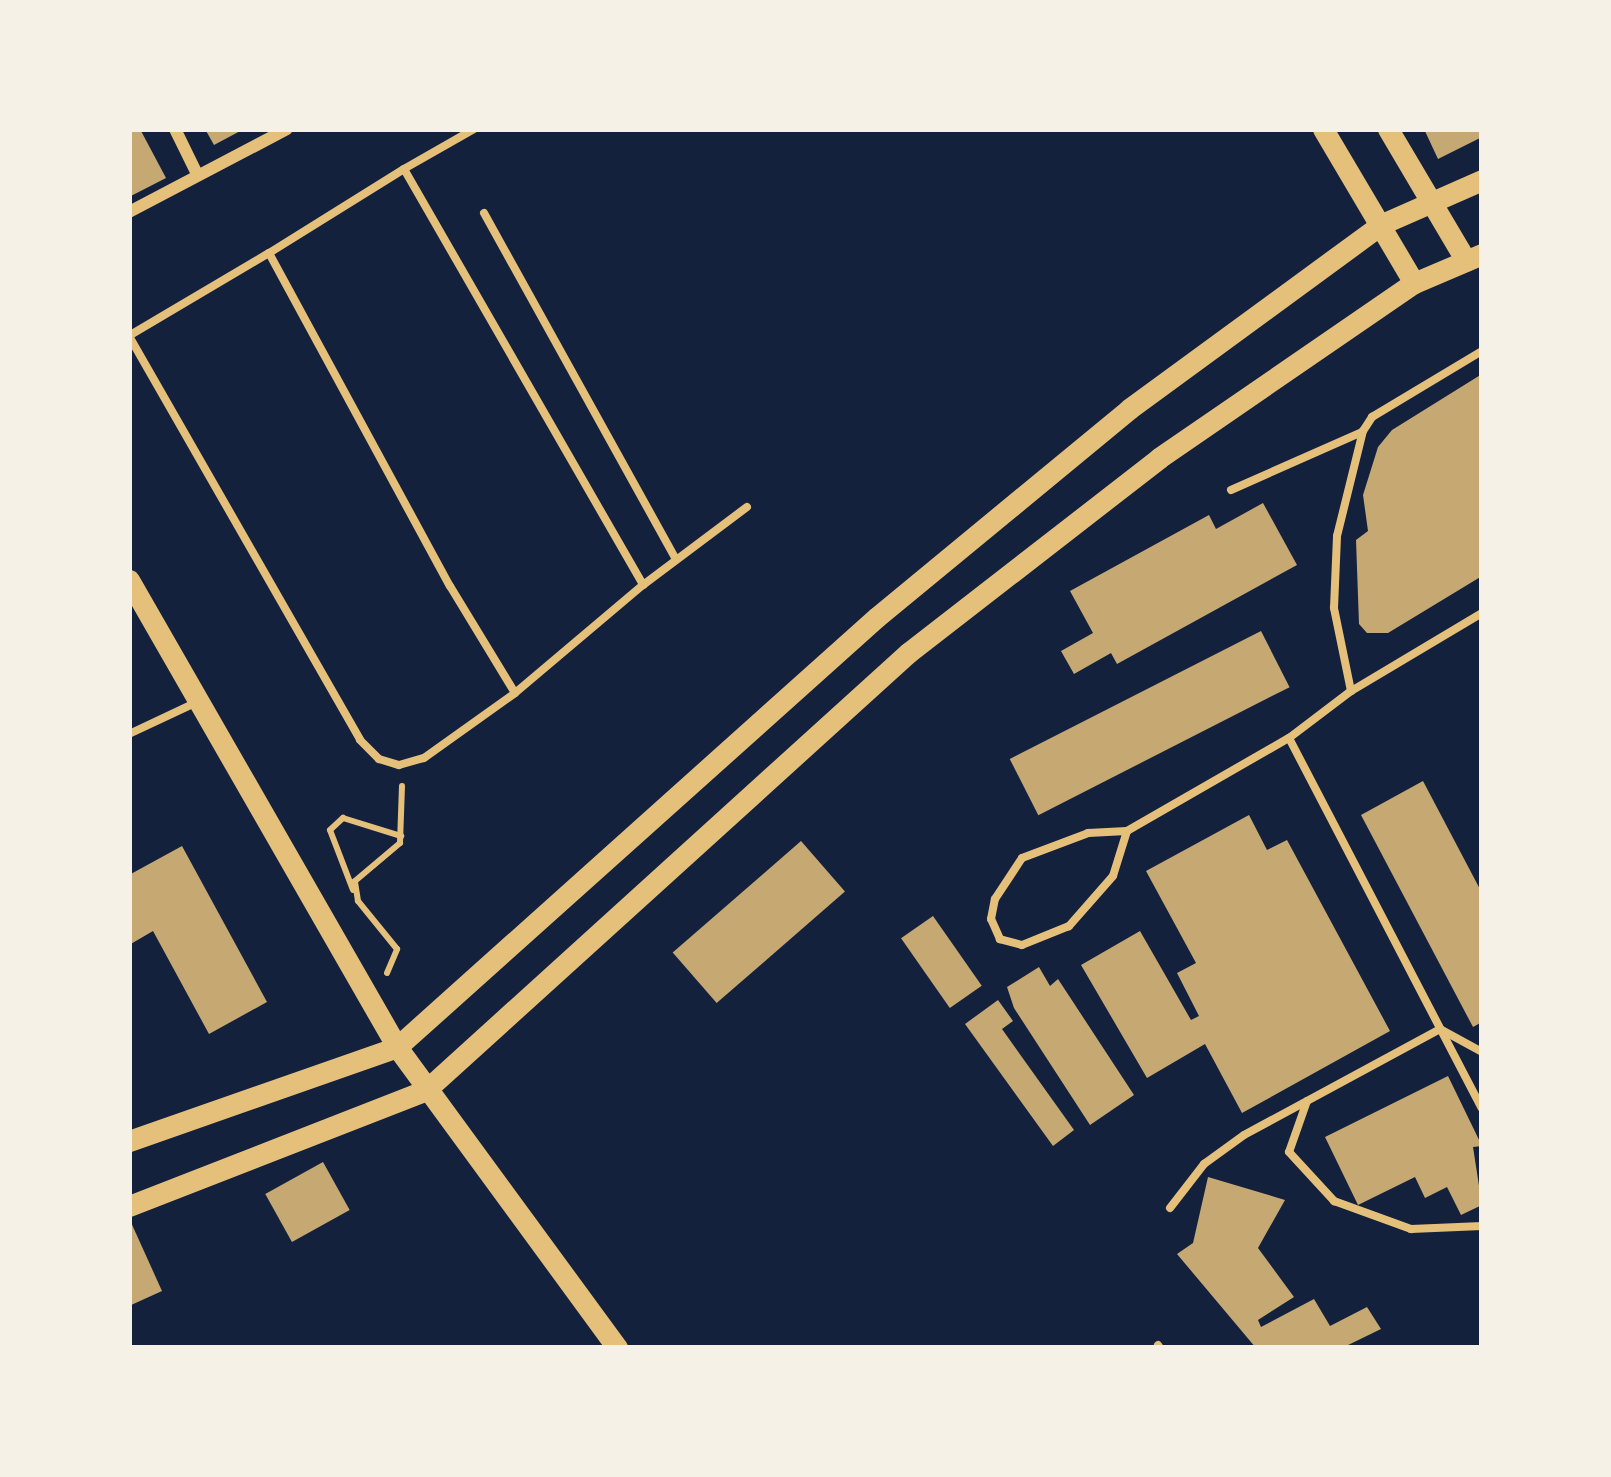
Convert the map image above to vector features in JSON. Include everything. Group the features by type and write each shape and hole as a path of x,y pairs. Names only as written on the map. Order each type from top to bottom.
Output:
{"main road":[{"path":"1323,129 1414,283"},
{"path":"129,1206 427,1090 908,652 1159,458 1414,283 1474,257 1388,129"},
{"path":"129,1142 397,1047 877,617 1129,409 1382,224 1482,180"},
{"path":"129,580 397,1047 617,1348"}],"street":[{"path":"175,129 197,174"},
{"path":"129,212 287,129"}],"lane":[{"path":"474,129 130,335 360,740 399,765 424,758 515,693 643,585 747,507"},
{"path":"404,169 643,585"},
{"path":"484,213 676,559"},
{"path":"268,253 515,693"},
{"path":"1352,691 1334,608 1336,560 1363,431 1372,417 1482,351"},
{"path":"1231,490 1363,431"},
{"path":"1127,831 1114,876 1069,926 1022,945 1000,939 991,920 995,899 1022,859 1088,832 1127,831 1289,739 1352,691 1482,613"},
{"path":"129,734 199,701"},
{"path":"1289,739 1482,1108"},
{"path":"1440,1029 1482,1052"},
{"path":"1170,1208 1204,1164 1308,1100 1440,1029"},
{"path":"1308,1100 1289,1152 1334,1201 1411,1229 1482,1226"}],"path":[{"path":"354,892 355,881 401,836 399,765"},
{"path":"363,986 396,965 397,950 354,892 330,830 344,818 401,836"}],"building":[{"path":"129,129 140,129 166,178 129,197"},
{"path":"205,129 244,129 214,145"},
{"path":"1424,129 1482,129 1482,137 1438,159"},
{"path":"1482,374 1482,576 1388,633 1367,633 1359,624 1356,540 1368,531 1363,495 1378,447 1392,430"},
{"path":"1263,503 1297,565 1117,664 1111,653 1074,674 1061,651 1093,633 1070,591 1209,515 1216,529"},
{"path":"1261,631 1290,687 1038,815 1010,759"},
{"path":"1423,781 1482,893 1482,1022 1473,1027 1361,815"},
{"path":"1249,815 1267,850 1287,840 1390,1031 1242,1113 1205,1044 1147,1078 1081,965 1140,931 1191,1020 1199,1016 1177,973 1196,963 1146,871"},
{"path":"801,841 845,892 717,1003 673,953"},
{"path":"182,846 267,1002 209,1034 153,931 129,945 129,875"},
{"path":"933,916 982,986 950,1008 901,938"},
{"path":"1039,967 1050,986 1058,979 1134,1095 1090,1125 1014,1008 1007,987"},
{"path":"998,1000 1013,1021 1002,1029 1074,1130 1053,1146 965,1024"},
{"path":"1448,1076 1482,1146 1473,1147 1482,1205 1461,1215 1447,1187 1425,1198 1415,1177 1358,1205 1325,1137"},
{"path":"323,1162 350,1210 292,1242 265,1194"},
{"path":"1208,1177 1285,1200 1258,1248 1294,1297 1258,1320 1261,1327 1314,1299 1330,1326 1367,1307 1381,1329 1342,1348 1256,1348 1177,1254 1193,1243"},
{"path":"129,1218 162,1291 129,1306"}]}
